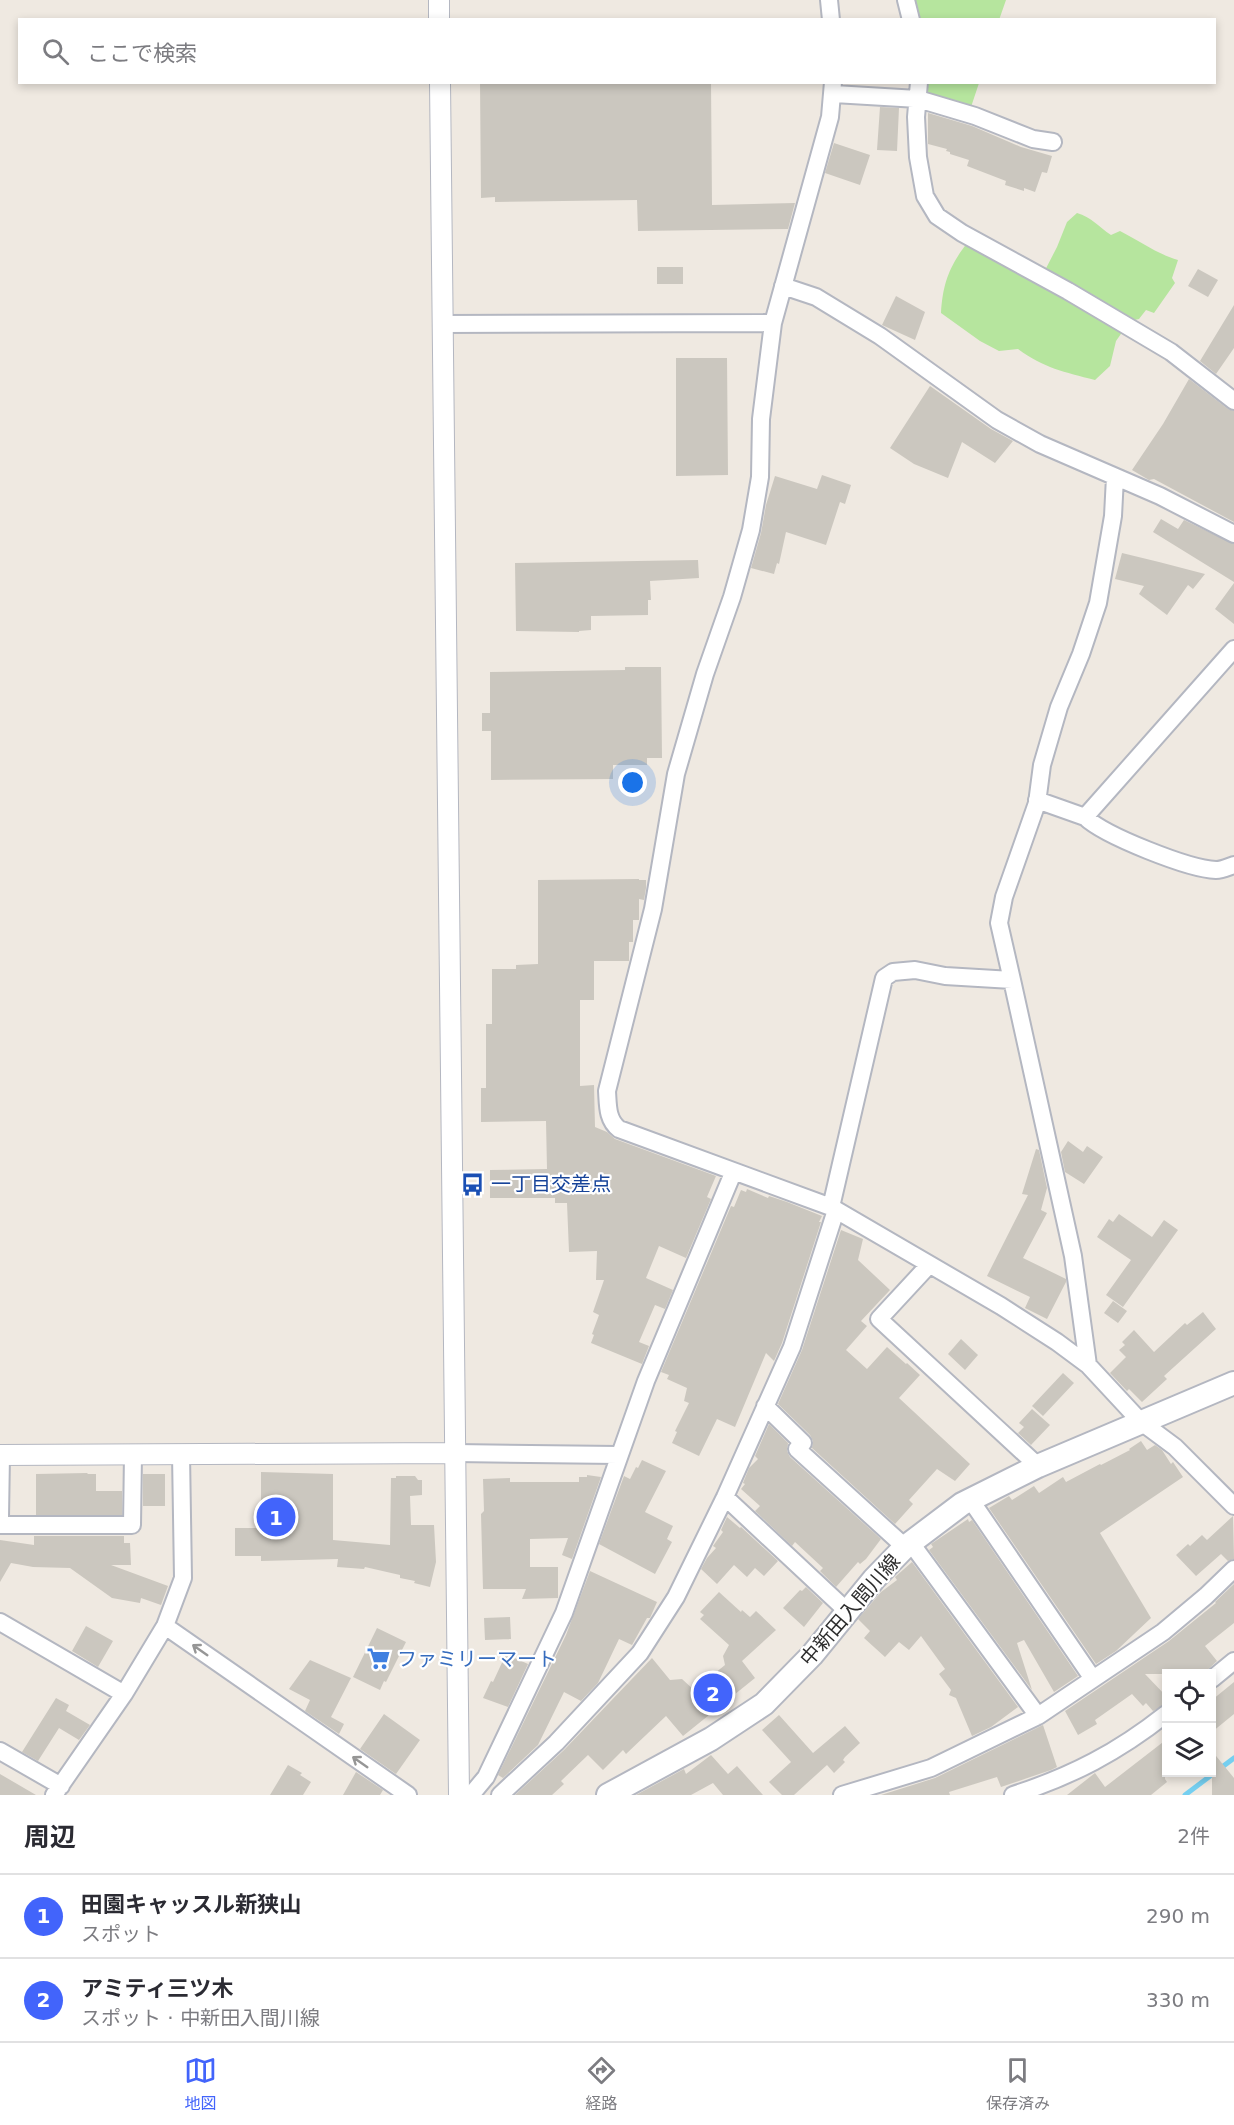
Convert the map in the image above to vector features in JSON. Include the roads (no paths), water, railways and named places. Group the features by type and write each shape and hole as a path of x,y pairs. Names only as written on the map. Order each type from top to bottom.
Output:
{"main road":[{"name":"中新田入間川線","path":"608,1795 711,1739 764,1704 812,1655 874,1579 908,1545 970,1499 1140,1421 1234,1383"}],"street":[{"path":"439,0 439,18"},
{"path":"829,0 831,18"},
{"path":"906,0 910,18"},
{"path":"440,84 459,1795"},
{"path":"1053,142 1034,139 918,91 833,88 830,117 773,323 762,409 760,477 751,530 676,774 653,909 607,1091 608,1110 614,1125 619,1129 833,1209 1001,1306 1088,1365 1140,1421 1175,1447 1234,1506"},
{"path":"918,91 918,157 925,196 937,216 962,233 1068,291 1171,352 1234,401"},
{"path":"783,286 816,297 880,336 997,420 1031,440 1160,495 1234,534"},
{"path":"443,324 773,323"},
{"path":"1088,1365 1073,1256 999,923 1004,897 1037,800 1042,765 1059,707 1081,654 1098,603 1113,516 1115,477"},
{"path":"1085,817 1234,649"},
{"path":"1037,800 1085,817 1094,826 1159,855 1197,867 1218,870 1234,865"},
{"path":"500,1795 556,1743 639,1653 676,1597 725,1497 792,1347 833,1209 884,978 893,972 915,970 945,976 1012,980"},
{"path":"471,1795 486,1777 564,1612 646,1381 733,1173"},
{"path":"929,1264 879,1319 1038,1466"},
{"path":"765,1406 803,1443 797,1449 908,1545 1038,1716"},
{"path":"0,1517 1,1455 455,1453 618,1455"},
{"path":"0,1525 132,1525 133,1454"},
{"path":"0,1751 57,1790 124,1694 165,1626 183,1578 181,1454"},
{"path":"725,1497 847,1611"},
{"path":"970,1499 1093,1679"},
{"path":"842,1795 930,1768 1038,1716 1163,1632 1234,1569"},
{"path":"0,1623 124,1694"},
{"path":"165,1626 390,1790 408,1795"},
{"path":"1216,1676 1234,1661"},
{"path":"1013,1795 1036,1792 1095,1762 1134,1739 1162,1718"}],"waterway":[{"path":"1185,1795 1234,1758"}],"place":[{"name":"一丁目交差点","path":"473,1184"},
{"name":"田園キャッスル新狭山","path":"276,1517"},
{"name":"ファミリーマート","path":"379,1659"},
{"name":"アミティ三ツ木","path":"713,1693"}]}
